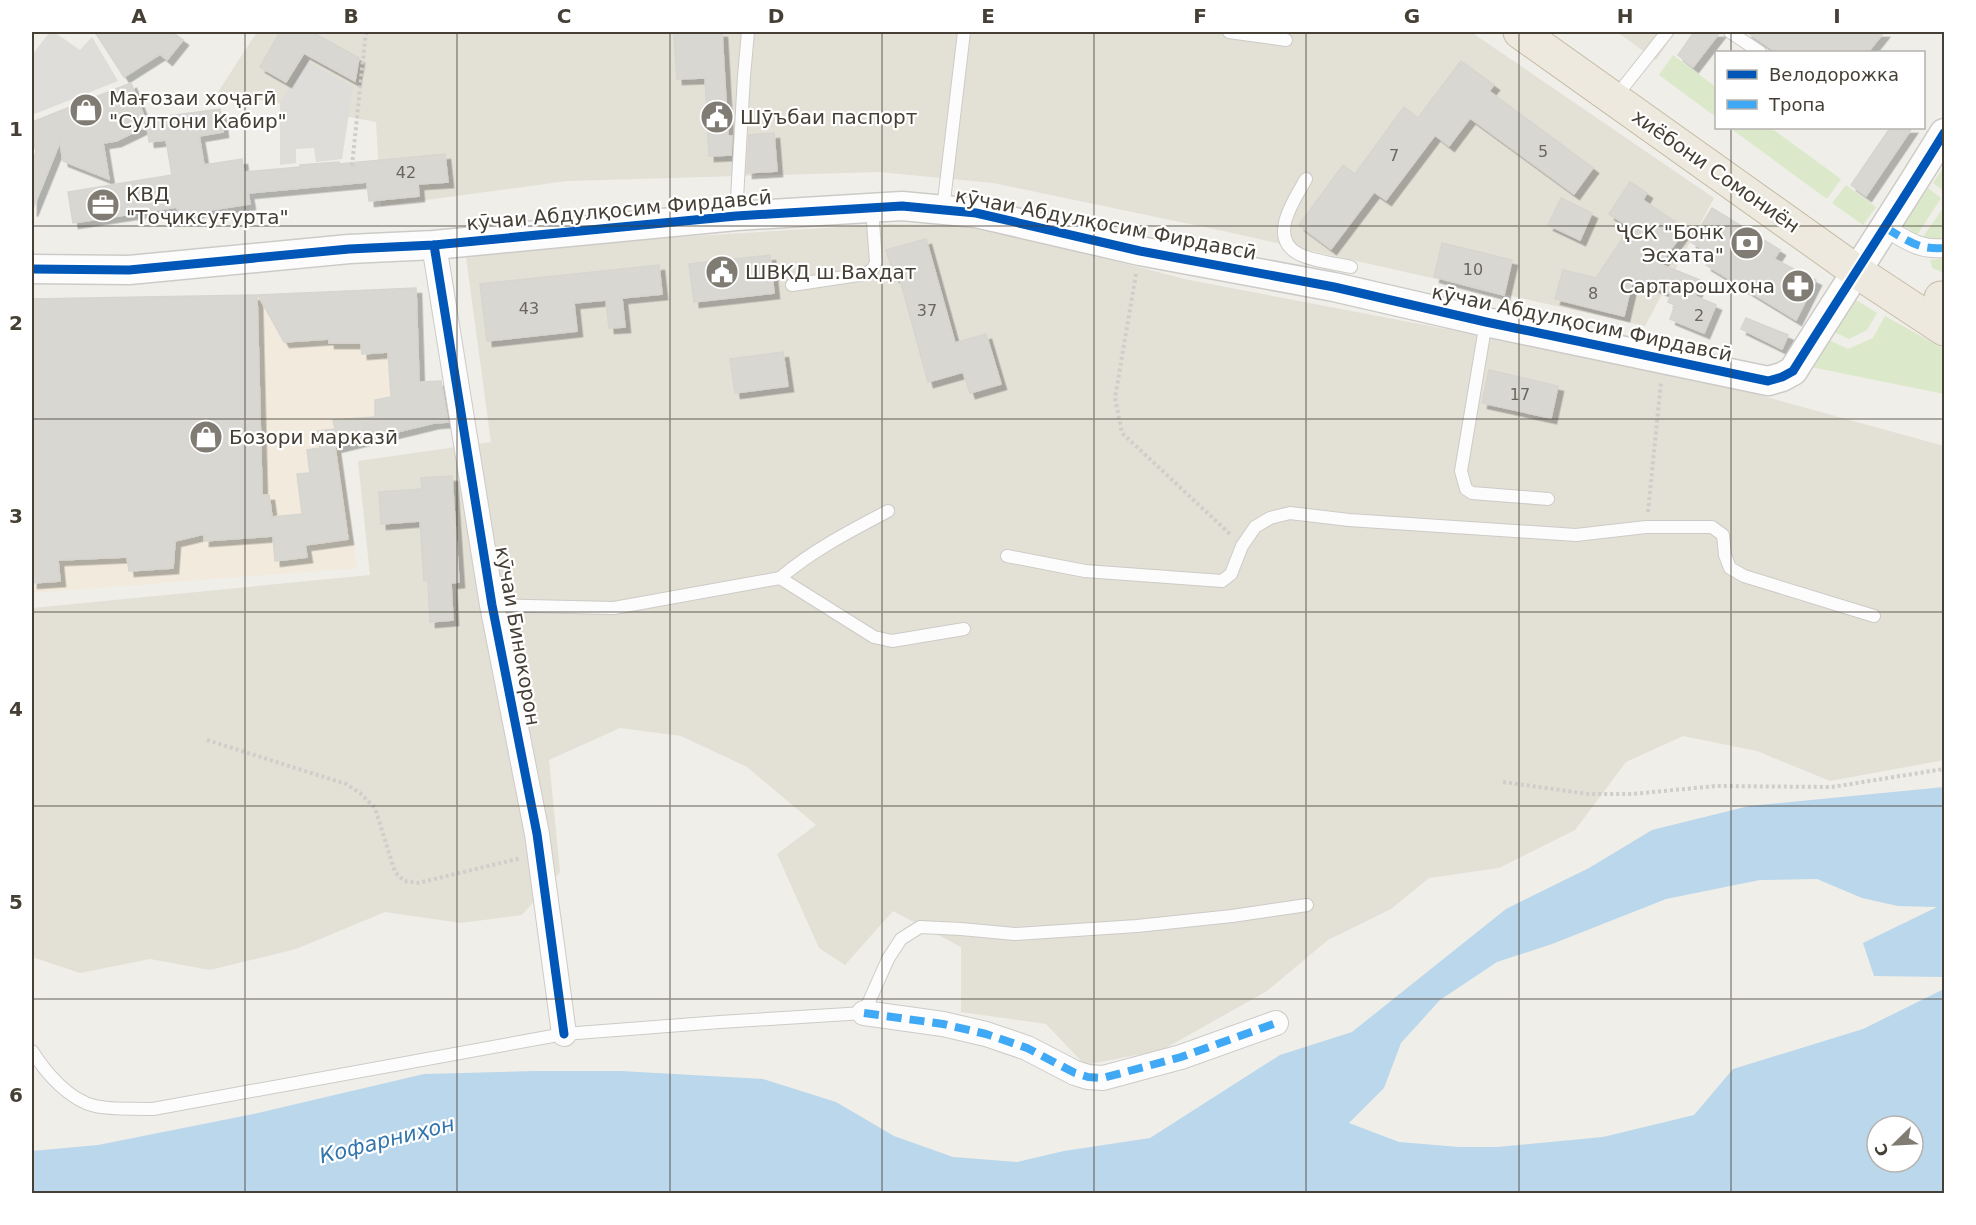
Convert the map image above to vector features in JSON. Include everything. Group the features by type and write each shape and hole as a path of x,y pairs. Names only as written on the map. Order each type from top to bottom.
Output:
{"highway":[{"name":"хиёбони Сомониён","path":"1520,32 1861,263 1938,307"},
{"name":"хиёбони Сомониён","path":"1549,32 1625,85 1861,263"}],"street":[{"name":"кӯчаи Абдулқосим Фирдавсӣ","path":"32,269 129,270 350,249 434,245 736,216 902,206 976,213 1140,251 1334,287 1486,322 1768,381 1782,377 1793,370 1886,228 1944,133"},
{"path":"1886,228 1918,247 1944,248"},
{"name":"кӯчаи Бинокорон","path":"434,245 492,605 540,853 564,1034"},
{"path":"864,1013 943,1024 986,1034 1028,1048 1074,1073 1103,1078 1181,1057 1276,1023"}],"lane":[{"path":"736,216 748,32"},
{"path":"943,209 964,32"},
{"path":"1229,32 1286,40"},
{"path":"1625,85 1667,32"},
{"path":"1730,32 1758,51"},
{"path":"1306,179 1288,211 1284,228 1285,239 1298,254 1351,267"},
{"path":"792,285 865,274 873,269 876,262 872,208"},
{"path":"1486,322 1461,471 1466,489 1472,492 1548,498"},
{"path":"492,605 614,608 780,578 801,560 888,511"},
{"path":"1007,556 1085,571 1222,581 1231,574 1242,546 1255,527 1270,518 1290,513 1576,535 1646,527 1712,527 1723,535 1725,555 1730,568 1744,576 1874,616"},
{"path":"780,578 874,637 892,641 964,629"},
{"path":"32,1051 41,1066 65,1091 94,1106 153,1109 564,1034 864,1013 888,959 901,939 920,927 1025,933 1137,926 1307,905"}],"path":[{"path":"352,166 364,40 367,32"},
{"path":"1140,251 1115,398 1122,433 1242,546"},
{"path":"1646,527 1661,388 1659,358"},
{"path":"207,740 346,784 360,793 375,808 395,872 404,881 418,883 540,853"},
{"path":"1503,782 1589,794 1632,794 1716,786 1832,788 1944,769"}],"shaded area":[{"path":"50,32 54,32 80,50 92,37 118,81 32,115 32,55"},
{"path":"257,32 1471,32 1714,198 1645,326 1228,232 993,183 879,172 567,181 381,206 376,122 218,92"},
{"path":"1617,32 1675,32 1656,60"},
{"path":"305,60 353,87 342,159 316,162 314,148 296,149 296,163 280,165 280,103"},
{"path":"890,224 977,226 1189,280 1687,375 1944,446 1944,760 1830,781 1757,751 1683,736 1626,762 1575,830 1499,868 1429,878 1391,909 1328,940 1267,991 1162,1050 1085,1065 1046,1024 961,1012 961,947 893,911 845,965 819,948 777,854 816,825 747,767 681,736 620,728 549,760 560,872 522,915 461,923 385,912 296,949 210,970 150,959 80,973 32,957 32,608 370,575 358,461 491,442 465,250"},
{"name":"Бозори марказӣ","path":"310,294 417,350 423,425 340,449 357,568 32,593 32,299"}],"green space":[{"path":"1673,55 1715,86 1715,116 1659,75"},
{"path":"1731,129 1772,129 1841,179 1827,199"},
{"path":"1944,166 1944,191 1933,183"},
{"path":"1846,185 1876,207 1863,225 1832,203"},
{"path":"1928,188 1941,198 1917,235 1903,225"},
{"path":"1944,207 1944,241 1922,238"},
{"path":"1944,258 1944,273 1932,268 1930,260"},
{"path":"1851,297 1877,313 1867,330 1849,339 1832,331"},
{"path":"1885,316 1944,349 1944,394 1811,367 1827,339 1848,349 1873,338"}],"water":[{"name":"Кофарниҳон","path":"1944,787 1944,977 1874,976 1863,943 1937,907 1898,906 1862,898 1817,879 1760,880 1666,899 1552,944 1497,962 1440,1000 1401,1043 1384,1088 1349,1123 1399,1142 1459,1147 1497,1147 1603,1137 1694,1115 1733,1069 1863,1029 1944,989 1944,1193 32,1193 32,1151 98,1145 258,1113 424,1074 621,1071 763,1079 836,1102 894,1136 953,1157 1017,1162 1064,1151 1150,1138 1280,1055 1352,1032 1506,909 1589,868 1652,830 1749,806"}],"building":[{"path":"95,32 172,32 183,40 167,60 160,54 124,77"},
{"path":"280,32 312,32 359,58 355,81 304,53 286,82 260,67"},
{"name":"Шӯъбаи паспорт","path":"722,32 728,136 732,136 731,155 709,156 705,78 677,79 674,33"},
{"path":"1694,32 1720,32 1693,67 1678,55"},
{"path":"1747,32 1884,32 1869,51 1775,51"},
{"path":"1461,61 1494,85 1489,91 1593,168 1574,194 1470,118 1449,146 1435,135 1386,200 1374,192 1331,249 1299,225 1343,165 1355,174 1404,107 1418,118"},
{"path":"131,83 147,124 146,119 220,109 223,132 199,136 204,165 242,159 244,172 300,167 300,165 339,162 339,164 445,154 448,182 418,184 419,196 369,201 367,182 248,193 250,204 179,215 177,207 73,223 68,192 172,175 166,140 149,142 147,126 116,141 103,143 109,179 63,161 60,142 32,211 32,167 36,151 32,139 32,122"},
{"path":"1889,129 1911,129 1866,196 1851,185"},
{"path":"774,133 777,171 747,173 749,135"},
{"path":"1630,182 1647,193 1643,200 1686,229 1660,264 1700,280 1695,296 1716,305 1704,333 1670,319 1675,305 1668,302 1671,294 1633,278 1624,316 1555,299 1563,270 1596,278 1630,227 1609,214"},
{"path":"1561,198 1592,213 1580,240 1548,225"},
{"path":"1712,208 1780,250 1774,259 1816,280 1796,320 1706,265 1712,255 1691,242"},
{"path":"926,239 955,343 986,334 1001,384 970,393 963,372 928,382 899,276 894,277 886,250"},
{"path":"1442,243 1512,260 1504,295 1434,277"},
{"path":"770,255 774,293 694,302 689,264"},
{"path":"659,265 662,294 622,298 625,327 609,328 606,300 574,303 577,331 487,341 480,284"},
{"name":"Бозори марказӣ","path":"416,288 419,382 441,381 448,422 434,423 335,447 348,539 305,545 307,557 275,561 273,536 204,541 204,534 175,541 173,568 129,571 127,557 58,560 60,581 32,583 32,299 257,295 262,495 269,495 272,517 302,514 297,474 310,473 307,450 320,448 318,431 335,429 333,420 375,417 375,400 391,397 388,352 362,354 361,343 329,343 329,339 284,342 258,295"},
{"path":"1746,318 1788,335 1782,349 1741,329"},
{"path":"783,352 788,386 735,393 730,359"},
{"path":"1489,370 1558,386 1551,418 1482,403"},
{"path":"452,476 459,582 451,583 453,620 430,622 428,580 424,581 420,521 381,524 379,492 422,489 421,478"}],"marked path":[{"path":"1886,228 1920,246 1944,248"},
{"path":"864,1013 943,1024 986,1034 1027,1048 1075,1073 1103,1078 1181,1057 1276,1023"}],"cycle path":[{"path":"32,269 129,270 349,249 434,245 736,216 902,206 976,213 1140,251 1334,287 1486,322 1768,381 1793,371 1944,133"},
{"path":"434,245 492,605 537,834 564,1034"}],"place":[{"name":"Мағозаи хоҷагӣ \"Султони Кабир\"","path":"86,110"},
{"name":"Шӯъбаи паспорт","path":"717,117"},
{"name":"КВД \"Тоҷиксуғурта\"","path":"103,205"},
{"name":"ҶСК \"Бонк Эсхата\"","path":"1747,243"},
{"name":"ШВКД ш.Вахдат","path":"722,272"},
{"name":"Сартарошхона","path":"1798,286"},
{"name":"Бозори марказӣ","path":"206,437"}]}
